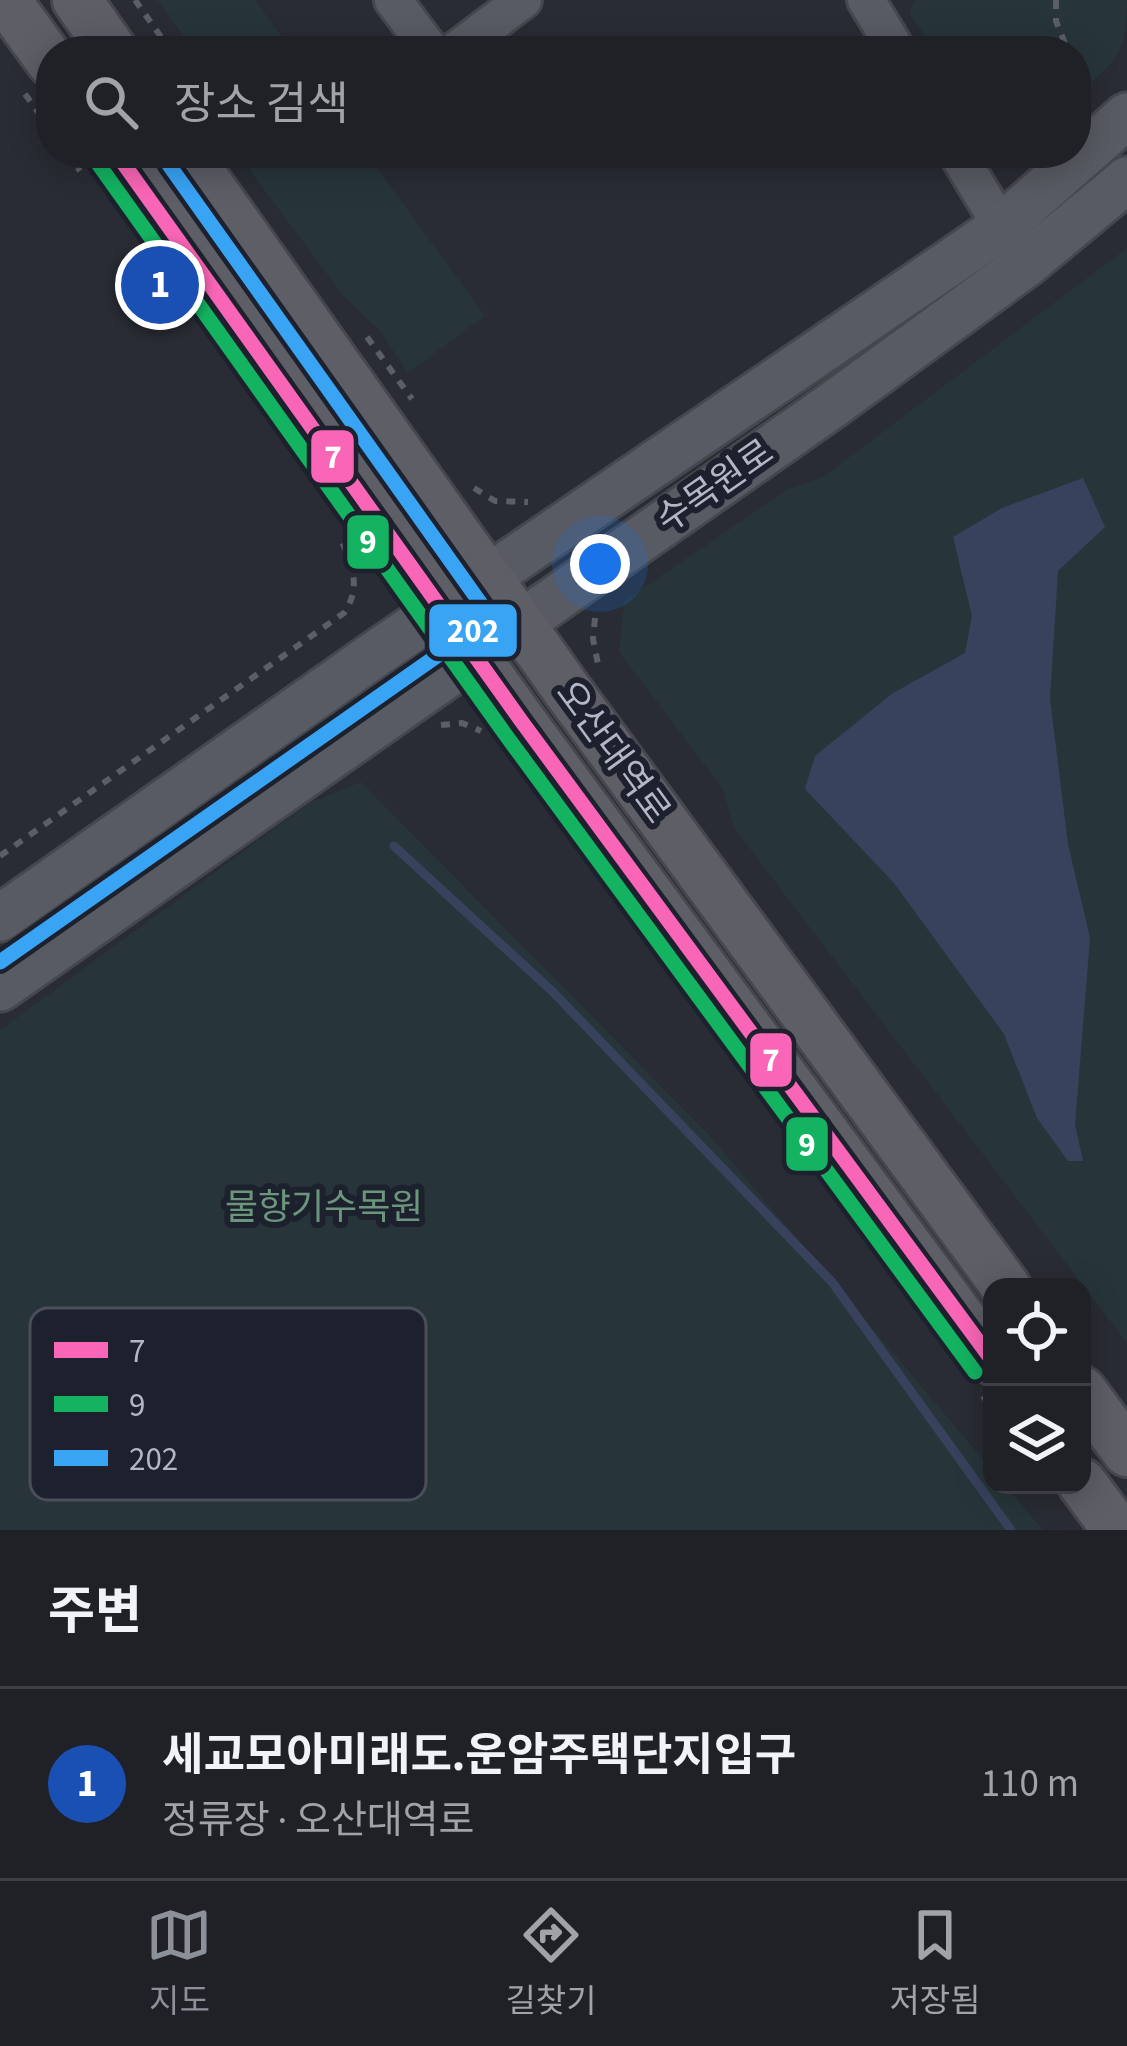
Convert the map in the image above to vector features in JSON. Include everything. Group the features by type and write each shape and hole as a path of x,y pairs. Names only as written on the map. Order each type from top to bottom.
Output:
{"main road":[{"path":"6,0 36,41"},
{"path":"76,0 102,36"},
{"name":"오산대역로","path":"127,168 536,741 983,1348"},
{"name":"오산대역로","path":"197,168 520,623 999,1278"},
{"path":"1091,1403 1127,1452"},
{"path":"1090,1494 1117,1530"}],"street":[{"path":"393,0 420,36"},
{"path":"475,36 524,0"},
{"path":"866,0 888,36"},
{"name":"수목원로","path":"1091,157 1127,116"},
{"path":"966,168 1013,246"},
{"name":"수목원로","path":"0,988 520,623 1013,246 1081,168"},
{"name":"수목원로","path":"0,918 488,578 1127,179"}],"path":[{"path":"135,0 160,36"},
{"path":"1056,0 1062,36"},
{"path":"0,856 344,613 353,601 356,584"},
{"path":"599,608 593,639 599,667"}],"green space":[{"path":"157,0 255,0 281,36 184,36"},
{"path":"914,0 1127,0 1121,45 1091,82 1091,36 925,36 910,13"},
{"path":"377,168 485,316 408,373 382,333 342,294 250,171"},
{"path":"1127,248 1127,1343 1091,1296 1091,1278 1077,1278 734,828 723,789 619,652 624,601 788,489 823,477"},
{"name":"물향기수목원","path":"361,782 711,1137 983,1459 983,1494 1013,1494 1043,1530 0,1530 0,1030 309,803"}],"water":[{"path":"1083,478 1105,527 1058,571 1050,699 1068,844 1090,938 1075,1125 1083,1161 1068,1161 1037,1118 1004,1034 894,883 805,789 815,756 893,693 965,653 972,616 953,537 1002,508"}],"waterway":[{"path":"394,846 553,992 832,1282 1011,1530"}],"transit line":[{"name":"9","path":"101,168 505,734 975,1372"},
{"name":"7","path":"127,168 522,722 983,1348"},
{"name":"202","path":"0,962 491,618 171,168"}],"place":[{"name":"세교모아미래도.운암주택단지입구","path":"160,285"}]}
